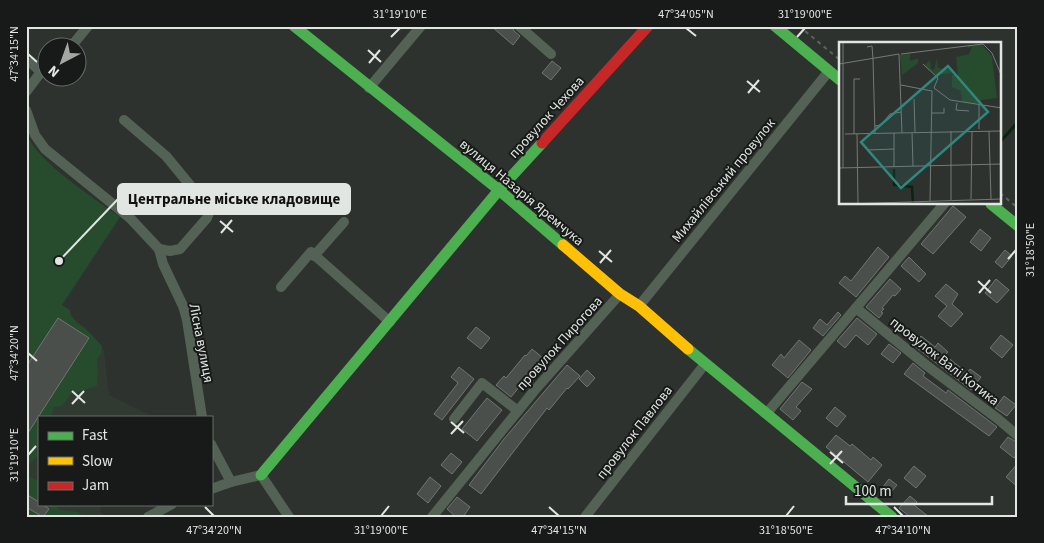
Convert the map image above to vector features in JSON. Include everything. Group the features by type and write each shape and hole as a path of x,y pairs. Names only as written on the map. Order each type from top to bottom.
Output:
{"street":[{"path":"78,38 88,26"},
{"name":"вулиця Назарія Яремчука","path":"294,26 369,88 499,190 620,294 639,306 705,364 892,517"},
{"path":"369,88 420,26"},
{"path":"519,26 531,30 551,54"},
{"name":"провулок Чехова","path":"261,475 499,190 648,26"},
{"path":"775,26 839,79"},
{"path":"26,63 31,63 38,67"},
{"name":"Михайлівський провулок","path":"639,306 829,71"},
{"path":"26,92 38,78"},
{"name":"Лісна вулиця","path":"26,110 35,136 45,149 130,218 159,249 162,264 183,306 187,320 202,416"},
{"path":"124,120 166,156 208,206 209,213 207,218 180,249 175,251 159,249"},
{"path":"766,414 943,205"},
{"path":"992,205 1018,226"},
{"path":"314,256 344,222"},
{"path":"281,287 311,252 390,322"},
{"name":"провулок Пирогова","path":"432,517 518,411 620,294"},
{"name":"провулок Валі Котика","path":"856,308 1018,436"},
{"name":"провулок Павлова","path":"591,515 705,364"},
{"name":"провулок Пирогова","path":"454,419 482,383 518,411"},
{"path":"212,446 230,482"},
{"path":"212,489 230,482 261,475 289,517"},
{"path":"148,517 168,506"}],"path":[{"path":"799,26 839,59"},
{"path":"1002,195 1018,208"}],"shaded area":[{"path":"62,305 104,351 109,395 152,416 38,416 38,506 101,506 100,512 106,517 26,517 26,360"}],"green space":[{"path":"26,133 42,156 67,179 120,217 62,305 70,310 71,316 76,322 85,328 102,346 101,354 97,359 97,386 71,394 62,406 54,407 51,416 38,416 89,339 57,319 26,367"},
{"path":"38,417 38,456 29,464 26,464 26,435"},
{"path":"26,474 38,481 38,506 56,506 61,510 78,512 85,517 26,517"}],"building":[{"path":"491,26 512,26 514,31 520,36 513,45"},
{"path":"552,61 561,68 551,80 542,73"},
{"path":"953,206 966,217 933,254 921,244"},
{"path":"980,229 991,238 981,251 970,242"},
{"path":"878,247 889,257 856,297 839,283 845,276 851,281"},
{"path":"1005,250 1012,256 1002,268 995,262"},
{"path":"909,257 926,274 919,282 901,266"},
{"path":"890,279 901,289 882,308 884,309 881,312 883,313 879,318 866,307"},
{"path":"996,279 1009,290 997,303 985,293"},
{"path":"946,284 958,294 952,304 963,314 951,327 938,316 947,306 935,296"},
{"path":"838,312 841,315 823,336 813,328 820,319 827,325"},
{"path":"58,318 89,338 26,436 26,367"},
{"path":"857,318 877,334 868,345 856,335 845,348 837,341"},
{"path":"476,327 490,338 481,349 467,338"},
{"path":"1001,335 1013,345 1002,358 990,348"},
{"path":"921,336 935,347 938,343 948,352 945,355 967,373 970,369 981,377 971,390 913,345"},
{"path":"799,340 811,350 788,378 772,365 781,354 784,358"},
{"path":"889,344 901,353 893,363 881,354"},
{"path":"532,349 543,358 511,397 496,385 504,376 506,378"},
{"path":"913,363 925,373 923,376 946,393 948,390 997,427 989,436 904,374"},
{"path":"567,365 580,376 567,388 549,410 547,408 481,494 469,485 504,439"},
{"path":"459,367 474,379 442,420 434,414 458,383 451,377"},
{"path":"587,370 595,378 587,387 579,379"},
{"path":"802,382 812,389 796,407 801,411 793,420 780,409"},
{"path":"1004,396 1016,405 1007,416 995,408"},
{"path":"487,398 502,410 477,441 462,429"},
{"path":"835,407 846,416 837,427 826,418"},
{"path":"836,435 850,446 852,444 871,460 873,457 882,465 868,482 826,447"},
{"path":"1008,437 1018,443 1018,453 1014,458 1000,447"},
{"path":"451,453 462,462 452,474 441,465"},
{"path":"1018,463 1018,487 1006,477"},
{"path":"914,466 926,476 916,488 904,478"},
{"path":"430,477 441,486 428,503 417,494"},
{"path":"889,479 897,485 886,498 879,492"},
{"path":"26,494 38,501 38,506 45,506 49,509 43,517 26,507"},
{"path":"910,496 917,502 914,505 929,517 910,517 899,508"},
{"path":"457,497 470,507 463,517 456,517 447,509"}],"waterway":[{"path":"1002,140 1018,122"}],"traffic: fast":[{"path":"294,26 499,190 563,245"},
{"path":"775,26 839,79"},
{"path":"261,475 499,190 542,143"},
{"path":"992,205 1018,226"},
{"path":"688,349 892,517"}],"traffic: slow":[{"path":"563,245 620,294 639,306 688,349"}],"traffic: jam":[{"path":"542,143 648,26"}],"place":[{"name":"Центральне міське кладовище","path":"59,261"}]}
